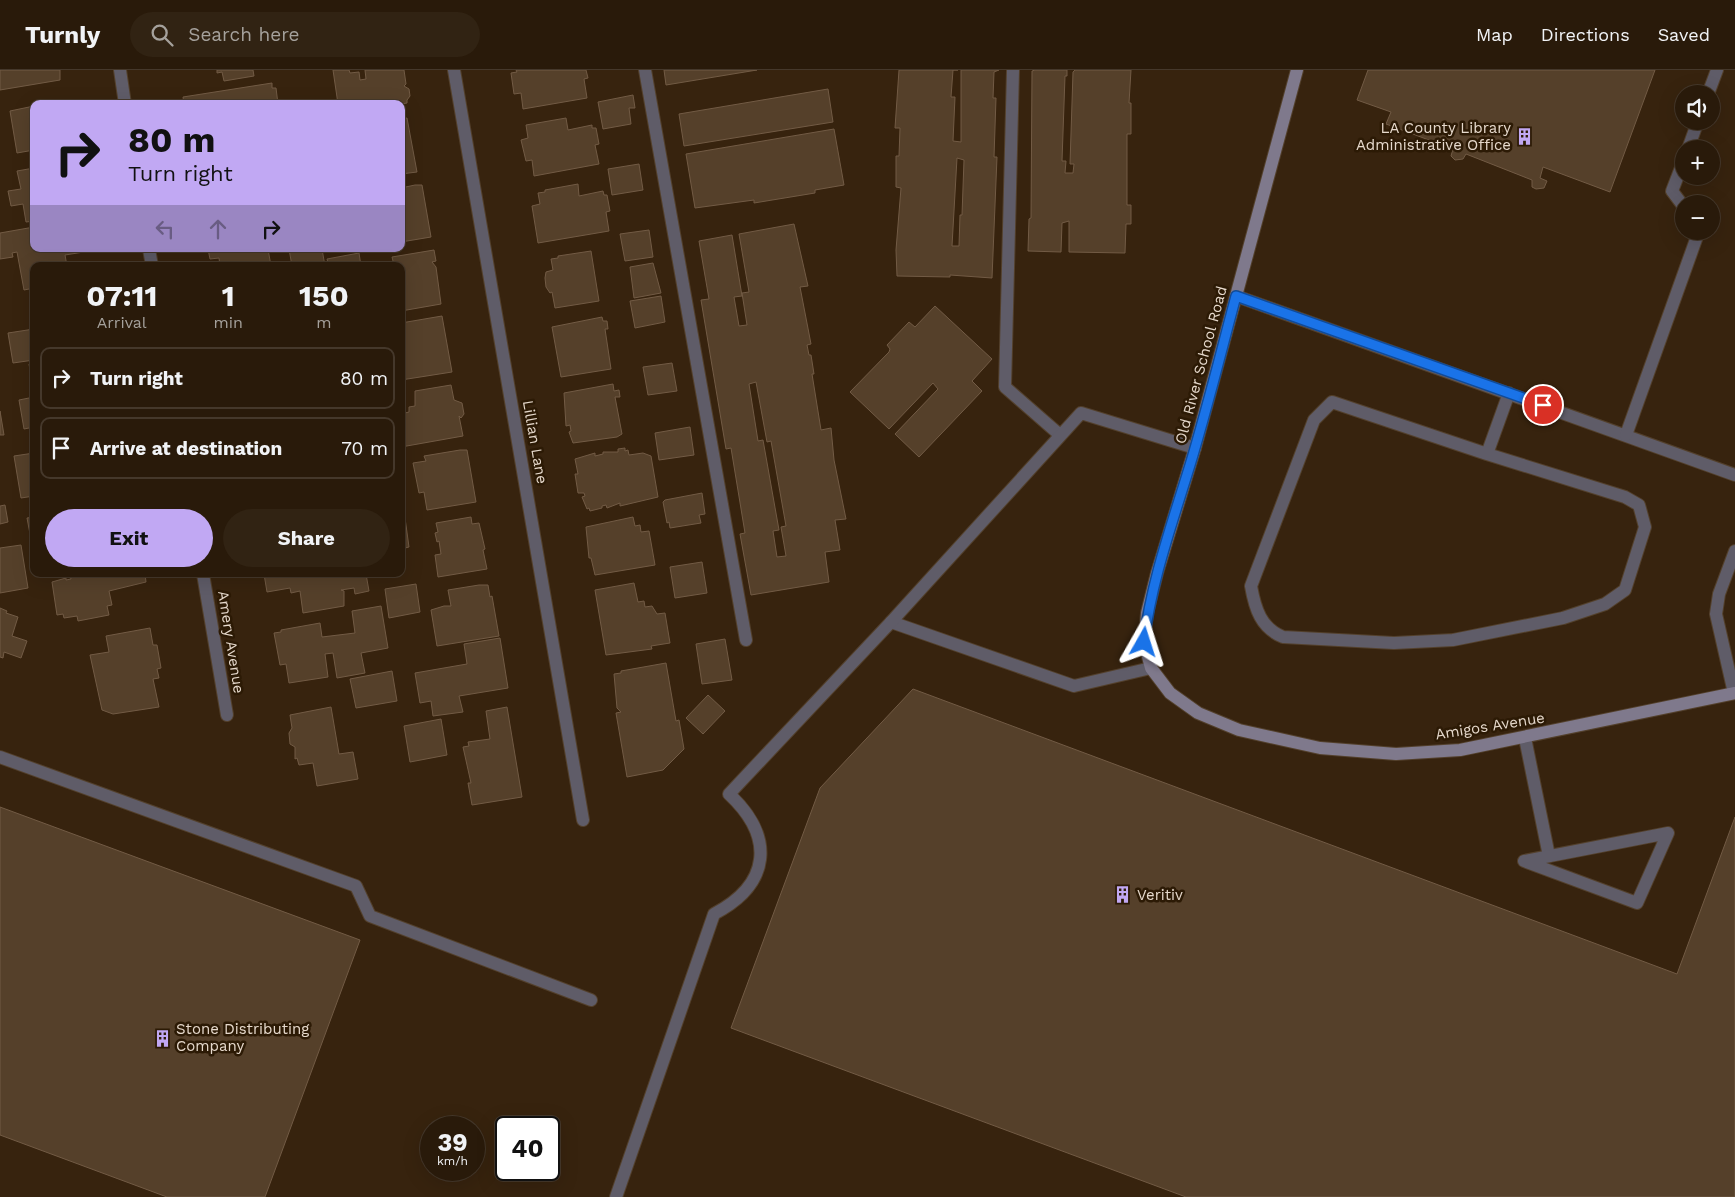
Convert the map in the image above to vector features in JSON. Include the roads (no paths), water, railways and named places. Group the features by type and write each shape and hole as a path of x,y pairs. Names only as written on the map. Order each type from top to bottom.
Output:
{"street":[{"path":"120,70 124,100"},
{"name":"Lillian Lane","path":"454,70 583,820"},
{"path":"646,70 746,640"},
{"path":"1013,70 1005,387 1060,435"},
{"name":"Old River School Road","path":"1150,668 1144,642 1147,613 1157,573 1195,448 1297,70"},
{"path":"1711,85 1717,70"},
{"path":"1675,183 1672,191 1675,195"},
{"path":"1626,435 1696,240"},
{"path":"1236,296 1735,475"},
{"path":"1487,454 1509,393"},
{"path":"1332,402 1487,454 1625,497 1639,505 1645,527 1625,590 1605,604 1563,618 1453,640 1394,643 1283,637 1270,632 1257,613 1251,586 1314,420 1332,402"},
{"path":"616,1197 714,914 740,898 756,876 762,846 750,817 729,794 891,622 1081,413 1195,448"},
{"path":"1734,693 1716,614 1719,594 1735,551"},
{"name":"Amery Avenue","path":"203,577 226,715"},
{"path":"891,622 1074,686 1150,668"},
{"name":"Amigos Avenue","path":"1150,668 1170,693 1198,713 1239,730 1320,748 1396,754 1460,750 1734,693"},
{"path":"1525,738 1549,856"},
{"path":"0,757 356,886 370,916 591,1000"},
{"path":"1668,833 1637,903 1524,861 1549,856 1668,833"}],"place":[{"name":"LA County Library Administrative Office","path":"1525,137"},
{"name":"Veritiv","path":"1123,895"},
{"name":"Stone Distributing Company","path":"162,1038"}]}
